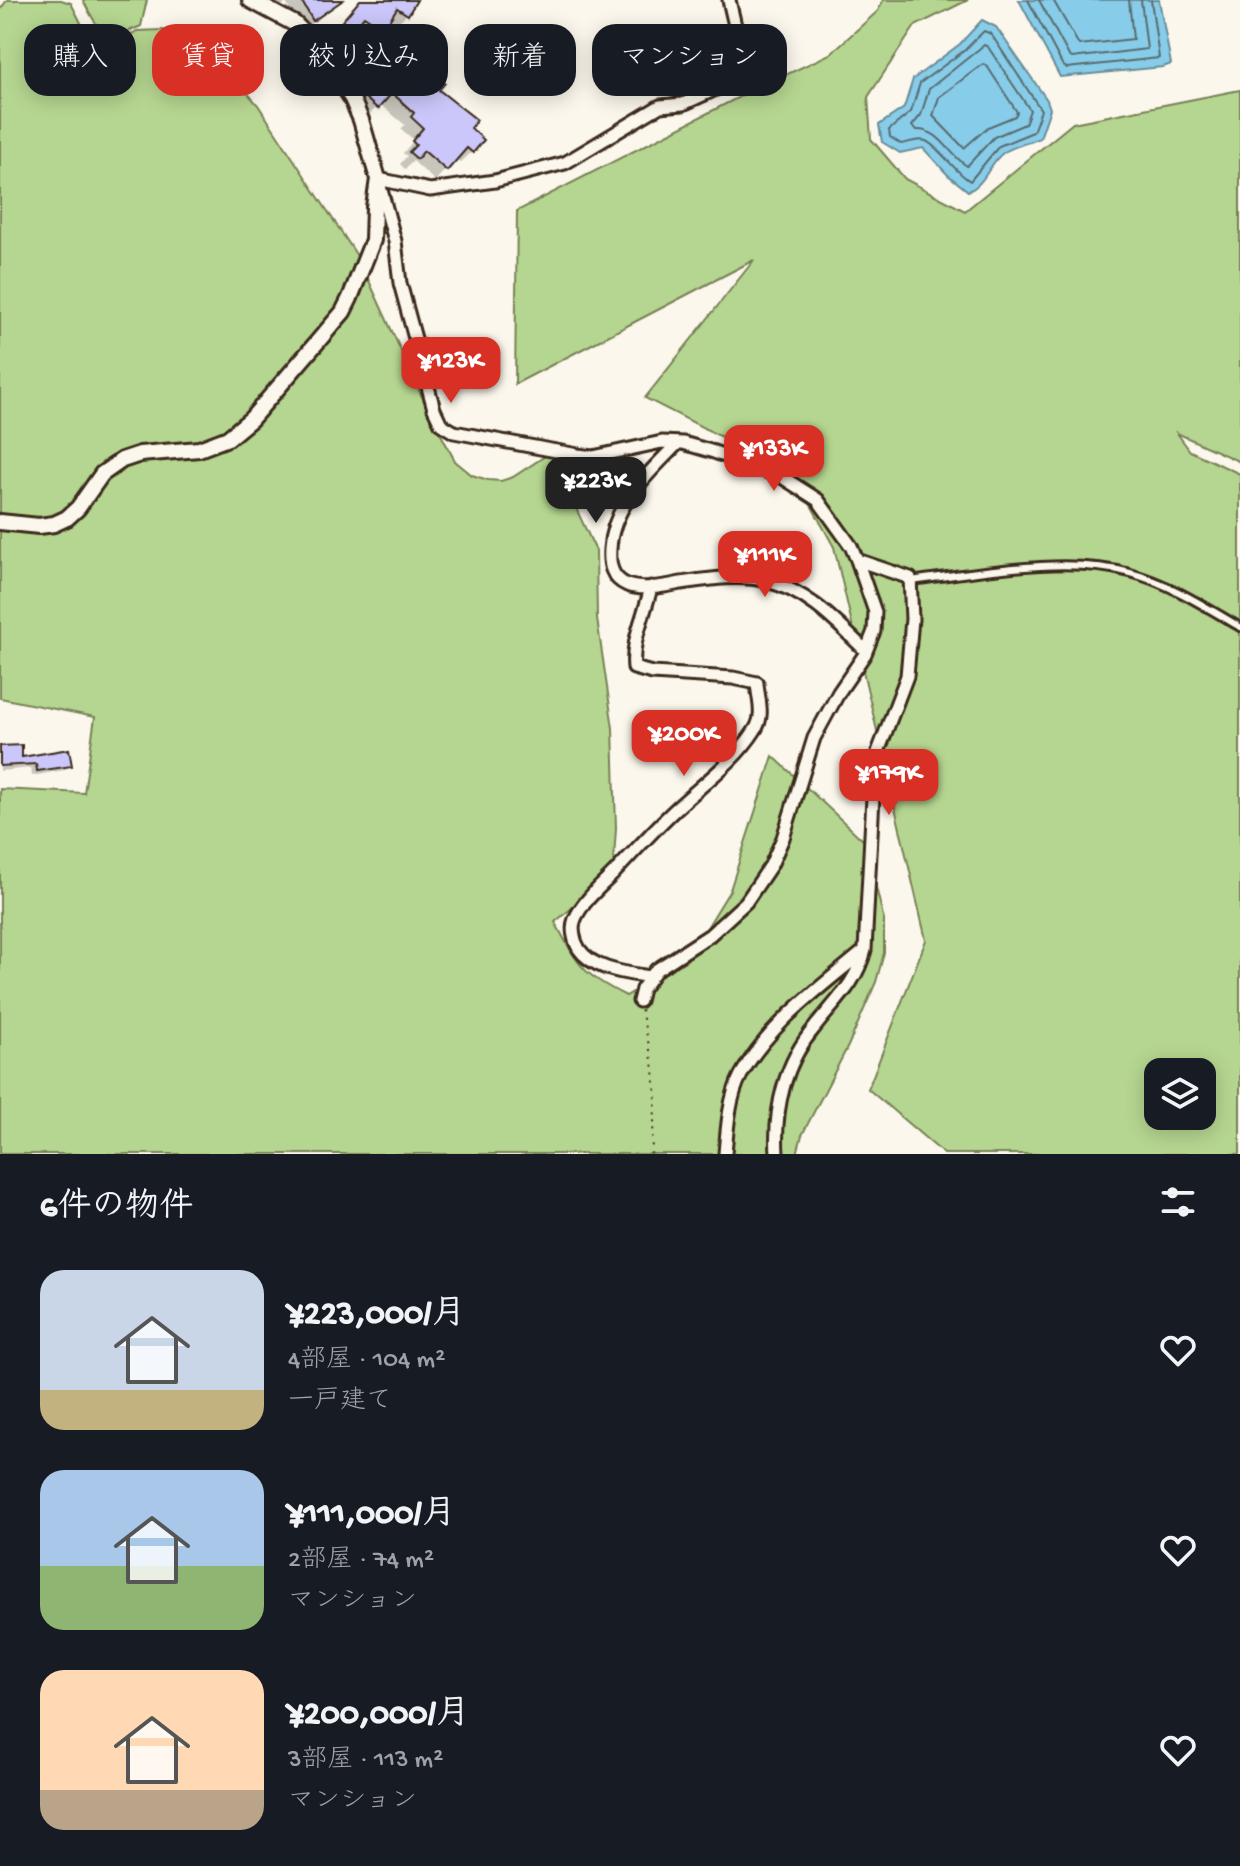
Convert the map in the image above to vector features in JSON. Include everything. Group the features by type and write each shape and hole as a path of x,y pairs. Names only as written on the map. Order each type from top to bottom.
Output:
{"street":[{"path":"250,0 295,24 320,49 352,99 361,120 395,241 400,283 434,409 441,424 454,432 476,438 593,457 662,442 714,452 782,477 800,487 825,507 857,560 875,612 874,631 866,651 814,738 783,838 771,865 746,902 710,935 656,970 642,989 639,1001"},
{"path":"378,179 430,190 495,181 565,163 660,106 683,104 738,79 746,73 729,0"},
{"path":"0,522 39,526 54,524 78,508 110,466 140,454 213,445 228,438 251,419 343,312 373,240 378,179"},
{"path":"678,443 641,481 616,522 609,559 611,570 617,578 627,585 651,587 726,577 765,580 810,599 866,651"},
{"path":"777,1154 780,1096 787,1072 812,1030 859,972 865,950 874,778 878,752 907,676 912,619 910,578 857,560"},
{"path":"650,977 617,971 588,960 577,947 573,934 574,920 589,898 664,820 737,753 757,727 762,707 757,683 733,678 652,673 634,668 632,649 646,612 651,587"},
{"path":"725,1154 735,1092 741,1075 777,1026 865,950"}],"lane":[{"path":"910,581 1002,570 1089,566 1130,573 1164,586 1240,627"}],"path":[{"path":"639,1001 654,1068 656,1100 651,1154"}],"green space":[{"path":"7,0 61,0 71,3 82,24 24,24 24,96 136,96 136,32 152,30 152,96 250,96 359,259 428,410 455,461 472,475 501,481 513,477 550,453 596,551 597,619 613,728 616,828 613,874 555,922 582,967 626,996 687,960 730,890 773,756 865,842 884,920 884,953 876,982 848,1046 802,1135 797,1154 0,1154 0,789 84,793 95,717 0,698 0,10"},
{"path":"83,0 147,0 141,26 136,28 136,24 97,24"},
{"path":"883,0 968,0 915,26 868,97 871,139 905,179 965,211 1073,123 1240,90 1240,462 1177,433 1190,451 1240,474 1240,1154 944,1154 868,1089 926,940 834,547 794,474 645,398 754,260 515,384 517,211 741,96 787,96 787,74 830,54 878,11"}],"water":[{"path":"1019,0 1159,0 1171,64 1060,77"},
{"path":"982,20 996,27 1047,100 1050,109 1040,138 1003,153 979,184 968,191 923,148 900,153 882,142 879,125 904,108 913,79 960,44"}],"building":[{"path":"301,0 343,0 313,21"},
{"path":"360,0 417,0 408,15 397,8 387,24 376,24 364,16 358,24 340,24"},
{"path":"365,96 389,96 378,109"},
{"path":"395,96 447,96 477,120 471,128 484,140 473,153 467,148 447,171 424,151 417,159 409,152 416,145 412,141 423,128 411,117 414,113"},
{"path":"22,745 22,757 69,749 72,766 37,771 36,764 0,766 0,746"}]}
